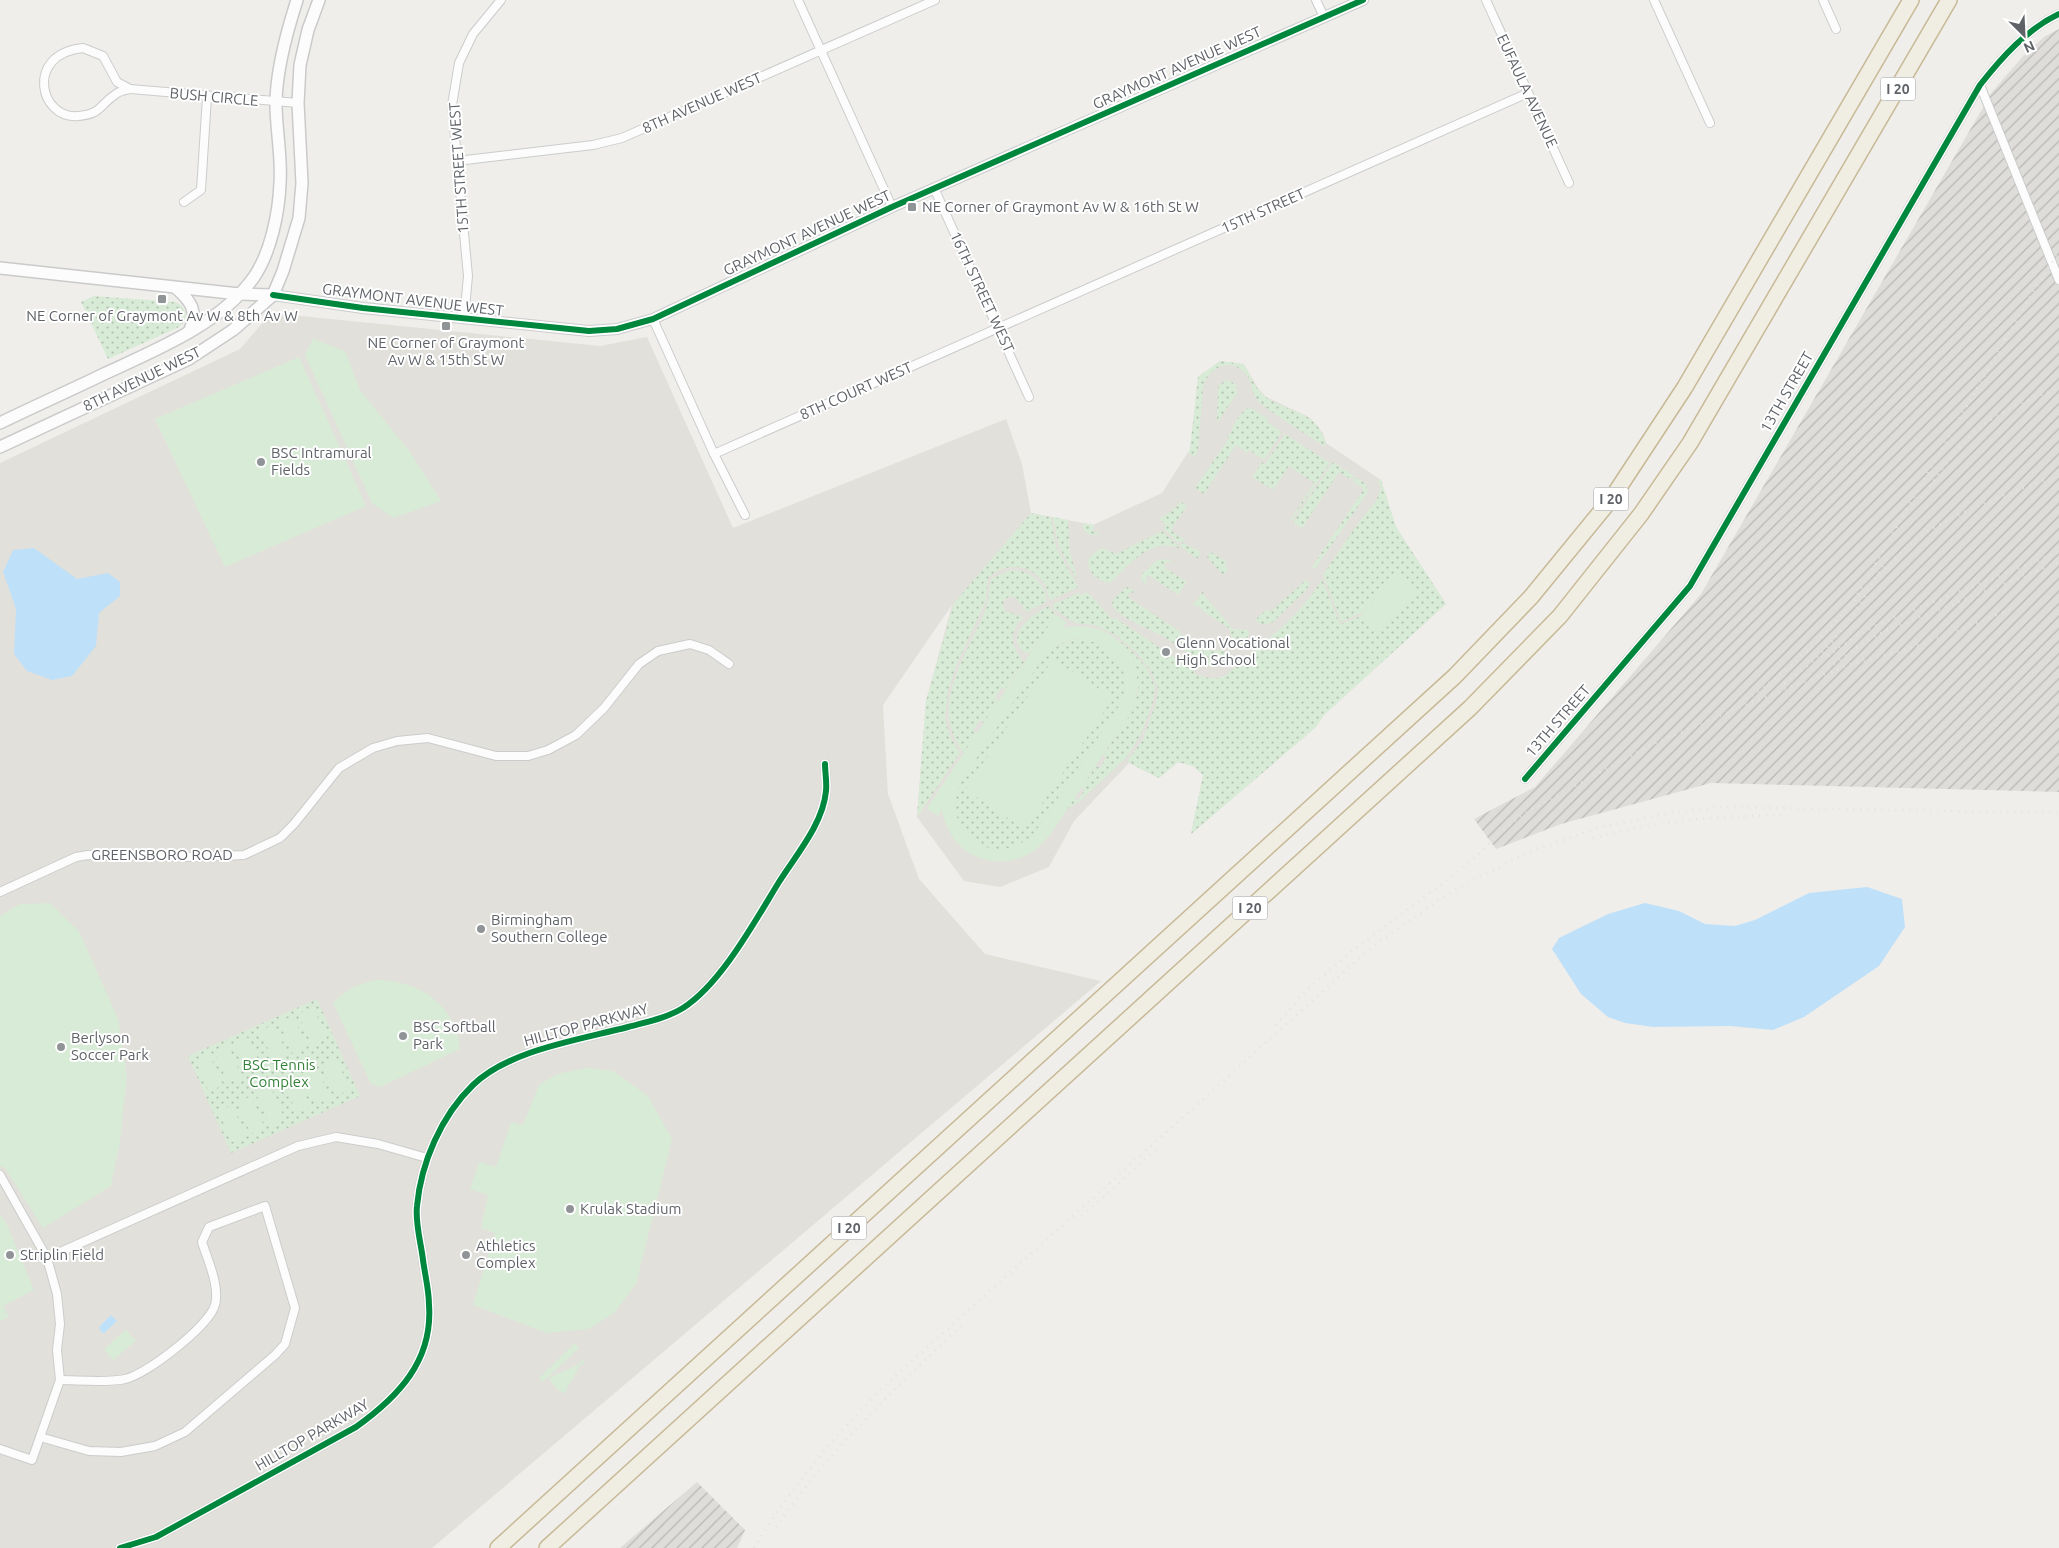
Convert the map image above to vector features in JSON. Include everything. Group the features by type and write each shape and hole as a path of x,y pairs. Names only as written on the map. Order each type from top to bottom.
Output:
{"highway":[{"name":"I 20","path":"498,1548 1448,682 1531,597 1612,498 1685,387 1911,0"},
{"name":"I 20","path":"547,1548 1470,708 1560,616 1641,514 1690,443 1949,0"}],"main road":[{"name":"8TH AVENUE WEST","path":"0,423 171,343 207,321 239,294 254,277 262,262 277,216 280,181 276,102 285,37 297,0"},
{"path":"273,295 283,271 299,218 302,183 298,103 302,56 308,30 319,0"},
{"name":"GRAYMONT AVENUE WEST","path":"0,268 176,288 273,295"},
{"path":"176,288 185,296 194,314 194,322 189,332"},
{"name":"8TH AVENUE WEST","path":"0,447 189,358 233,330 273,295"}],"street":[{"name":"15TH STREET WEST","path":"464,319 468,276 452,105 459,63 474,34 501,0"},
{"path":"798,0 892,207"},
{"name":"8TH AVENUE WEST","path":"456,161 593,145 622,138 935,0"},
{"path":"1316,0 1324,17"},
{"name":"GRAYMONT AVENUE WEST","path":"273,295 363,308 464,319 589,331 617,329 653,319 934,188 1362,0"},
{"name":"EUFAULA AVENUE","path":"1486,0 1569,183"},
{"path":"1654,0 1710,123"},
{"path":"1823,0 1836,29"},
{"name":"13TH STREET","path":"1525,779 1690,586 1980,84 2015,45 2036,27 2059,14"},
{"path":"83,48 103,56 117,82 130,89 116,93 95,113 75,117 62,113 51,104 45,93 44,80 48,66 56,56 69,49 83,48"},
{"path":"1980,84 2059,280"},
{"name":"BUSH CIRCLE","path":"130,89 207,97 298,103"},
{"name":"15TH STREET","path":"998,328 1528,94"},
{"path":"184,202 201,190 207,97"},
{"name":"16TH STREET WEST","path":"934,188 1029,396"},
{"path":"653,319 714,454 745,514"},
{"name":"8TH COURT WEST","path":"714,454 998,328"},
{"name":"GREENSBORO ROAD","path":"0,892 76,857 244,855 280,838 294,824 339,768 373,748 397,741 428,738 496,756 528,756 548,750 576,735 604,708 639,664 658,651 690,644 708,650 729,664"},
{"name":"HILLTOP PARKWAY","path":"120,1548 156,1537 347,1432 381,1409 400,1390 416,1366 428,1335 430,1306 416,1208 426,1158 445,1120 472,1086 492,1069 527,1053 654,1020 682,1008 702,994 738,948 819,818 826,790 825,764"},
{"path":"47,1258 298,1146 336,1137 378,1144 426,1158"},
{"path":"0,1175 47,1258 57,1294 60,1316 57,1350 60,1380 32,1460 0,1449"},
{"path":"40,1437 89,1451 121,1452 155,1446 185,1432 275,1355 285,1344 295,1308 265,1206 209,1227 202,1242 216,1287 215,1306 202,1326 143,1373 124,1380 60,1380"}],"shaded area":[{"path":"2059,29 2059,792 1711,783 1561,824 1496,849 1474,819 1535,787 1701,594 1992,92 2024,55 2044,37"},
{"name":"Birmingham Southern College","path":"271,313 600,346 647,337 733,528 1006,419 1022,464 1031,513 1093,525 1162,493 1190,449 1198,377 1220,361 1244,364 1258,388 1266,397 1309,417 1323,433 1326,443 1381,480 1396,527 1446,604 1324,715 1316,727 1191,834 1203,775 1193,766 1178,762 1159,778 1129,763 1074,821 1049,867 1000,887 964,881 917,817 926,701 952,605 883,705 888,794 919,879 985,954 1101,981 432,1548 0,1548 0,463 240,349"},
{"path":"697,1482 745,1530 737,1548 620,1548"}],"green space":[{"path":"94,296 175,302 184,309 186,320 179,327 108,359 81,302"},
{"path":"313,339 345,351 360,390 410,452 441,501 393,518 372,503 305,355"},
{"name":"BSC Intramural Fields","path":"299,357 366,506 225,567 155,419"},
{"path":"1220,361 1244,364 1262,394 1309,418 1316,424 1326,443 1324,446 1260,403 1255,396 1249,379 1243,371 1231,365 1224,365 1213,371 1205,382 1198,450 1195,457 1188,453 1198,377"},
{"path":"1226,380 1236,384 1237,393 1217,423 1218,386"},
{"path":"1248,408 1253,409 1268,419 1267,422 1282,432 1264,460 1249,450 1247,453 1236,445 1204,494 1195,488 1229,438 1227,436 1231,433 1237,419"},
{"path":"1285,434 1330,463 1291,521 1314,483 1289,466 1273,490 1252,477 1262,462 1265,464"},
{"path":"1333,462 1354,476 1350,479 1339,472 1302,528 1293,522"},
{"path":"1355,477 1366,484 1368,492 1315,569 1312,567 1364,489 1353,481"},
{"path":"1381,480 1396,527 1446,604 1324,715 1316,727 1191,834 1203,775 1193,766 1178,762 1159,778 1129,763 1128,760 1143,739 1156,703 1158,689 1151,671 1138,654 1116,635 1094,625 1075,623 1054,609 1053,604 1079,593 1082,595 1087,592 1113,620 1115,618 1166,652 1167,656 1170,655 1194,671 1196,675 1212,678 1219,678 1227,674 1279,630 1303,606 1322,579 1340,624 1363,615 1380,632 1416,594 1398,575 1361,613 1341,622 1323,575 1354,529 1376,501 1381,488 1378,481"},
{"path":"1181,502 1187,506 1171,530 1185,540 1185,542 1181,541 1178,543 1164,529 1166,524 1159,519"},
{"path":"1031,513 1051,517 1056,547 1078,587 1051,600 1044,583 1038,576 1024,568 1009,567 994,573 988,578 986,600 956,666 948,692 945,719 950,736 960,753 917,817 926,701 954,603"},
{"path":"1053,517 1068,520 1070,552 1077,578 1059,547"},
{"path":"1083,523 1094,525 1093,531 1100,533 1088,534 1083,527"},
{"path":"1162,531 1181,549 1160,546 1151,549 1134,560 1111,582 1105,583 1097,577 1095,578 1089,568 1088,560 1095,552 1103,548 1116,554"},
{"path":"1183,543 1201,552 1197,559 1179,545"},
{"path":"1211,552 1227,562 1225,566 1228,570 1223,575 1207,557"},
{"path":"1162,559 1173,561 1165,563 1165,569 1187,582 1178,595 1150,576 1146,577 1147,585 1141,580 1142,574 1156,561"},
{"path":"1011,570 1024,572 1036,579 1044,589 1046,602 1028,612 1025,609 1023,610 1023,605 1016,598 1010,596 1004,600 1003,607 1006,612 1014,613 1015,616 1019,614 1023,619 1016,624 1013,641 1018,654 1024,662 1005,690 1001,688 995,698 998,701 984,723 980,720 973,730 977,733 964,753 953,735 949,717 950,698 954,680 986,608 992,578"},
{"path":"1398,575 1417,594 1380,632 1361,613"},
{"path":"1306,580 1310,583 1307,589 1273,622 1263,625 1255,620 1267,609 1270,612"},
{"path":"1127,587 1136,592 1128,593 1129,598 1179,631 1181,635 1187,636 1209,651 1223,650 1226,656 1223,661 1218,666 1209,666 1164,637 1122,615 1112,605 1113,599"},
{"path":"1204,590 1203,594 1232,629 1248,630 1249,635 1244,643 1239,645 1232,642 1230,629 1200,607 1193,605"},
{"path":"1049,606 1056,615 1030,653 1023,652 1017,643 1023,625 1032,616"},
{"path":"1056,615 1067,622 1063,628 1082,626 1099,630 1114,637 1125,648 1133,661 1137,677 1137,695 1131,713 1056,826 1035,850 1009,861 987,860 972,855 959,845 950,833 942,810 938,816 927,808","holes":["1080,638 1092,641 1112,653 1119,661 1123,670 1125,681 1120,705 1034,834 1018,845 1003,849 987,848 974,841 964,831 957,817 956,801 960,783 1046,653 1062,643 1075,639"]},
{"path":"1080,638 1103,646 1119,661 1125,681 1120,705 1034,834 1018,845 1003,849 987,848 974,841 964,831 957,817 956,801 960,783 1046,653 1070,640"},
{"path":"1119,640 1147,668 1155,686 1153,702 1141,734 1127,757 1080,801 1066,810 1074,798 1078,800 1085,790 1081,788 1096,766 1100,768 1106,758 1103,755 1131,713 1137,695 1138,687 1128,652"},
{"path":"1053,659 1113,698 1025,829 965,790"},
{"name":"Berlyson Soccer Park","path":"50,903 79,931 118,1019 127,1076 120,1142 111,1186 43,1228 5,1168 0,1166 0,916 20,904"},
{"name":"BSC Softball Park","path":"376,980 406,984 420,990 443,1007 457,1033 460,1049 380,1087 371,1084 333,1003 352,988"},
{"name":"BSC Tennis Complex","path":"317,999 360,1096 231,1153 188,1056"},
{"path":"313,1007 327,1038 312,1045 298,1014"},
{"path":"293,1016 307,1047 293,1054 279,1022"},
{"path":"274,1024 288,1056 274,1062 260,1031"},
{"path":"247,1037 262,1068 247,1074 233,1043"},
{"path":"228,1045 242,1077 228,1083 214,1052"},
{"path":"209,1054 223,1085 209,1092 195,1060"},
{"path":"336,1058 350,1090 335,1096 321,1065"},
{"path":"316,1067 330,1098 316,1105 302,1073"},
{"name":"Krulak Stadium","path":"587,1068 613,1071 648,1096 672,1139 636,1284 614,1313 589,1329 547,1333 473,1305 495,1233 481,1228 488,1195 470,1189 479,1162 496,1167 511,1122 523,1125 539,1085 557,1074"},
{"path":"297,1075 311,1107 297,1113 283,1082"},
{"path":"271,1088 285,1119 270,1125 256,1094"},
{"path":"251,1096 265,1128 251,1134 237,1103"},
{"path":"232,1105 246,1136 232,1142 218,1111"},
{"name":"Striplin Field","path":"0,1215 5,1220 34,1290 3,1306 9,1317 0,1321"},
{"path":"126,1330 136,1341 113,1360 104,1349"},
{"path":"575,1343 579,1348 543,1382 539,1378"},
{"path":"582,1360 585,1363 580,1365 564,1394 554,1386 549,1378 579,1364"}],"water":[{"path":"34,548 77,579 108,573 120,582 120,596 99,613 96,646 72,676 52,680 27,671 14,654 16,609 3,572 13,550"},
{"path":"1867,887 1902,899 1905,927 1879,966 1804,1017 1773,1030 1730,1026 1653,1027 1625,1023 1608,1017 1581,994 1552,949 1559,938 1608,914 1645,903 1679,911 1705,924 1735,926 1755,920 1809,893"},
{"path":"111,1315 117,1321 104,1333 101,1332 99,1327"}],"railway":[{"path":"1746,699 1775,679 1803,655 1853,602 2030,297 2059,251"},
{"path":"1922,498 1951,457 1981,426 2013,407 2059,388"},
{"path":"1886,569 1902,552 1940,524 1961,513 2049,478"},
{"path":"1828,656 1858,635 1881,623 2059,552"},
{"path":"1784,683 1802,670 1832,642 1856,610 1889,555"},
{"path":"1828,668 1863,643 1885,631 2059,562"},
{"path":"1276,1025 1307,990 1352,951 1471,862 1497,835 1523,814 1651,745 1752,702 1851,664 1904,650 1941,637 2014,608"},
{"path":"754,1548 781,1506 829,1444 881,1389 1372,947 1449,893 1528,852 1605,826 1669,813 1722,807 2059,813"},
{"path":"1593,838 1640,827 1687,820 1783,815"},
{"path":"1082,1216 1158,1148"},
{"path":"776,1527 818,1472 864,1421 963,1324"}],"cycle path":[{"path":"273,295 363,308 589,331 617,329 653,319 892,207 1363,0"},
{"path":"1525,779 1690,586 1980,85 1997,64 2036,27 2059,14"},
{"path":"120,1548 156,1537 356,1427 399,1390 419,1360 429,1325 428,1294 417,1226 417,1206 419,1190 428,1157 434,1141 451,1111 473,1085 488,1073 506,1063 546,1048 663,1017 683,1008 697,997 711,984 736,951 808,839 824,803 826,791 825,764"}],"place":[{"name":"NE Corner of Graymont Av W & 16th St W","path":"912,207"},
{"name":"NE Corner of Graymont Av W & 8th Av W","path":"162,299"},
{"name":"NE Corner of Graymont Av W & 15th St W","path":"446,326"},
{"name":"BSC Intramural Fields","path":"261,462"},
{"name":"Glenn Vocational High School","path":"1166,652"},
{"name":"Birmingham Southern College","path":"481,929"},
{"name":"BSC Softball Park","path":"403,1036"},
{"name":"Berlyson Soccer Park","path":"61,1047"},
{"name":"Krulak Stadium","path":"570,1209"},
{"name":"Striplin Field","path":"10,1255"},
{"name":"Athletics Complex","path":"466,1255"}]}
